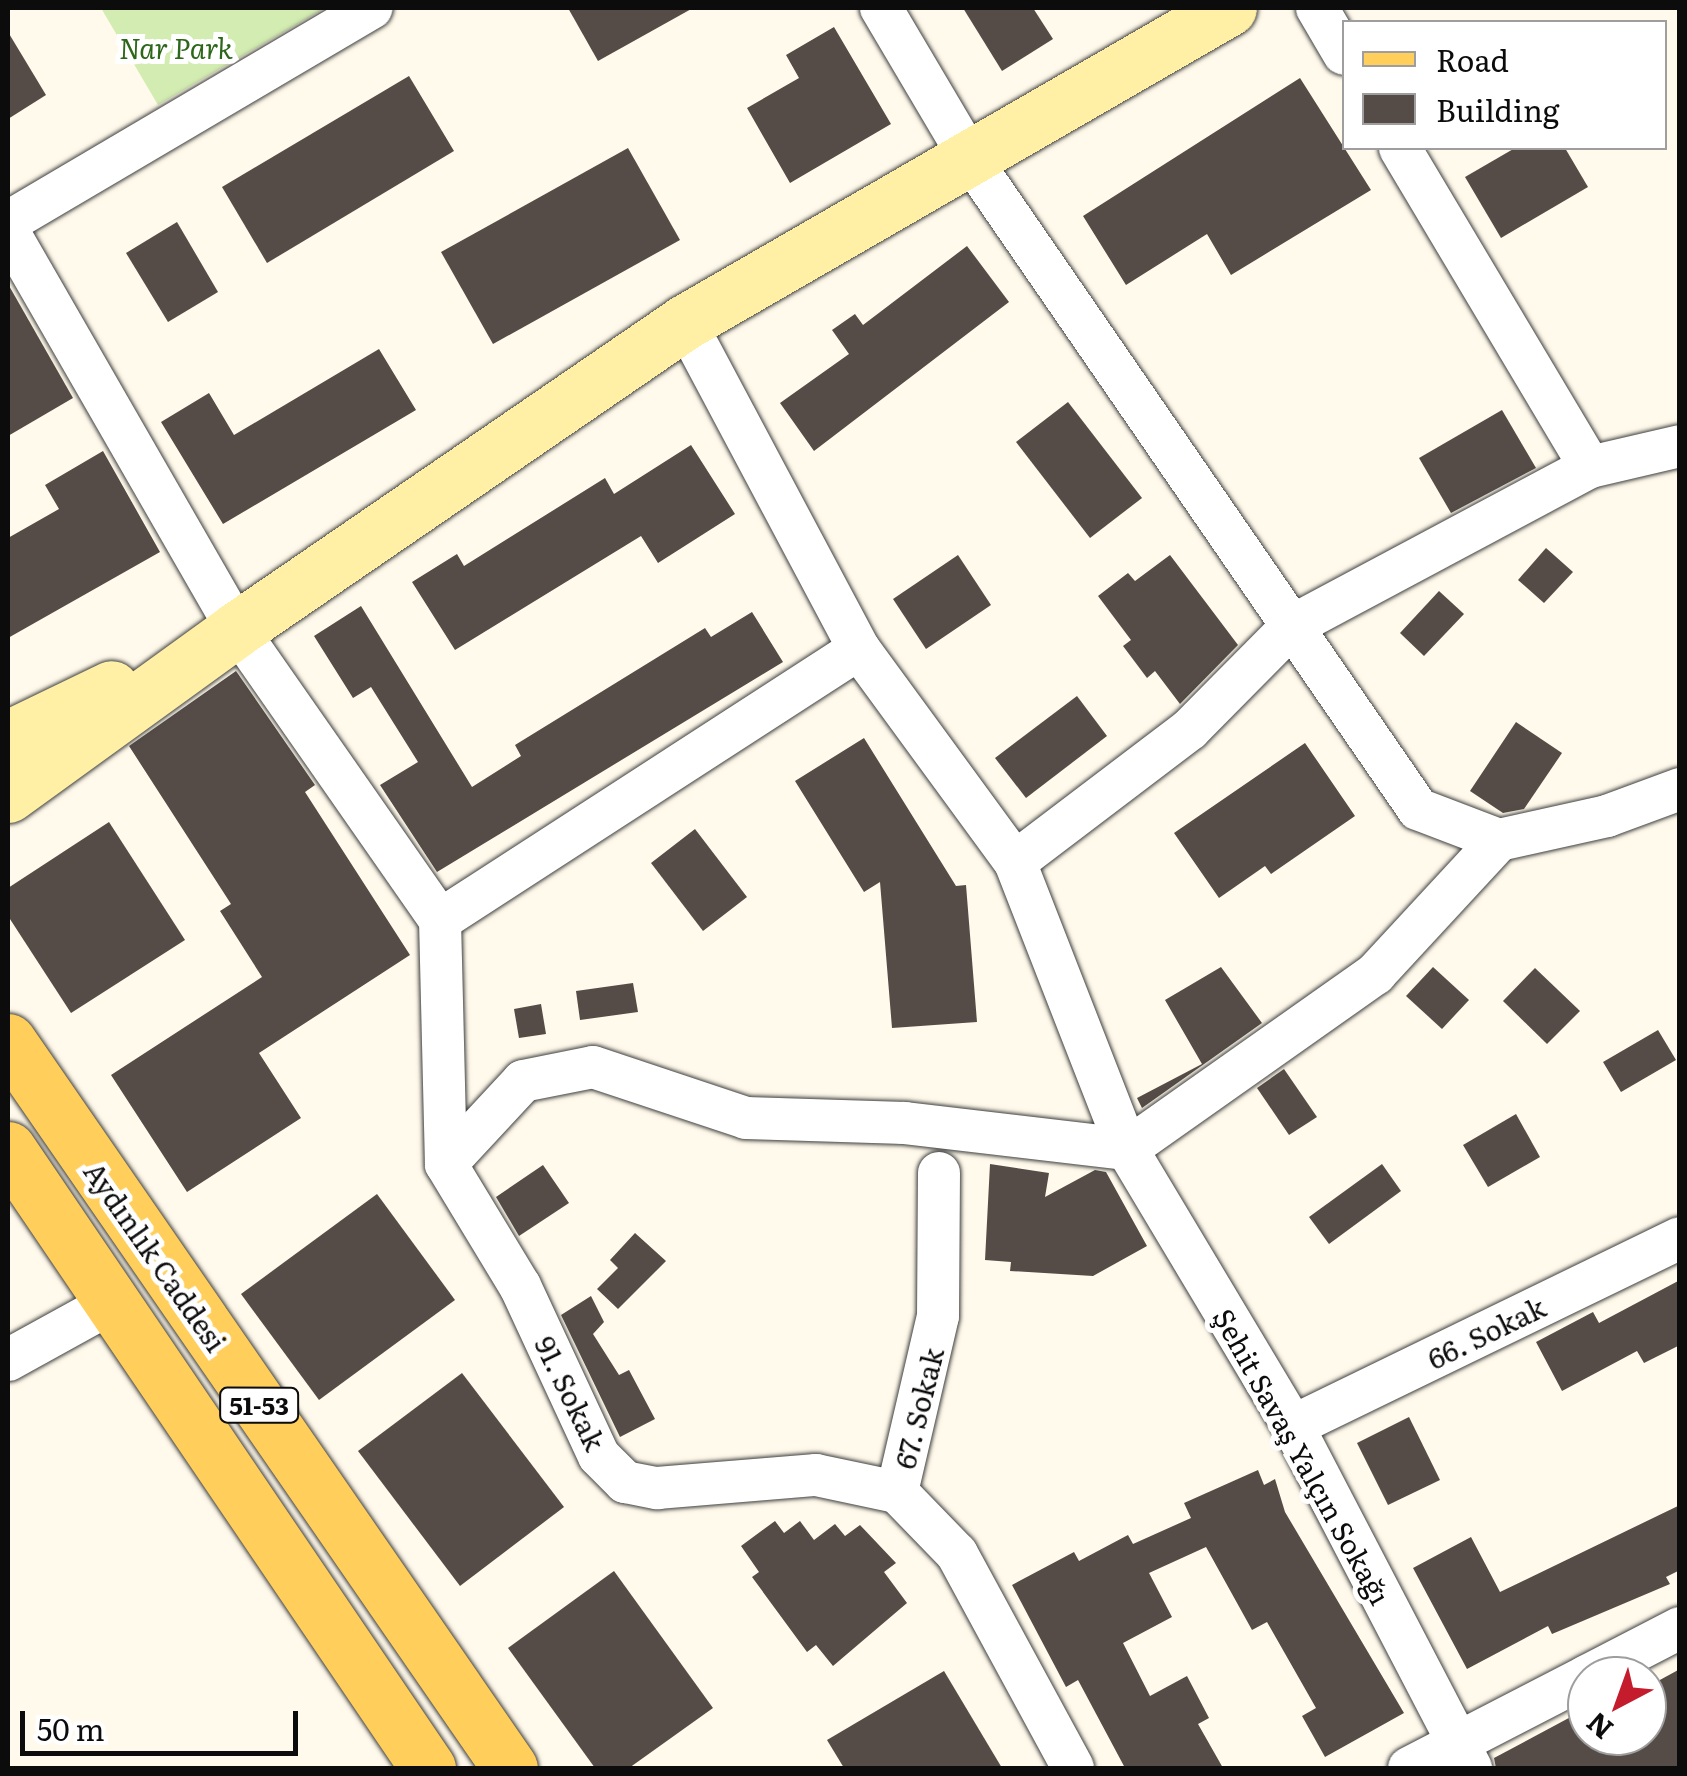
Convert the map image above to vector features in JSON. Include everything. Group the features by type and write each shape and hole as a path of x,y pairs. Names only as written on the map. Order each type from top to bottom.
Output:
{"main road":[{"name":"Aydınlık Caddesi","path":"8,1040 510,1768"},
{"name":"51-53","path":"8,1149 115,1301 428,1768"}],"street":[{"path":"8,222 372,8"},
{"path":"881,8 971,160 1418,809 1499,840 1607,816 1680,789"},
{"path":"8,795 237,629 686,322 1229,8"},
{"path":"1317,8 1342,51"},
{"path":"1401,150 1590,467"},
{"path":"8,231 237,629 440,920 446,1164"},
{"name":"Şehit Savaş Yalçın Sokağı","path":"686,322 859,649 1016,862 1127,1149 1293,1426 1464,1756"},
{"path":"1016,862 1190,729 1292,626 1590,467 1680,446"},
{"path":"8,738 237,629"},
{"path":"440,920 859,649"},
{"path":"446,1164 523,1081 593,1067 746,1118 905,1124 1127,1149 1375,974 1499,840"},
{"name":"91. Sokak","path":"446,1164 520,1286 599,1456 625,1482 657,1488 816,1475 897,1492"},
{"name":"67. Sokak","path":"939,1173 938,1316 897,1492 957,1554 1072,1768"},
{"name":"66. Sokak","path":"1293,1426 1680,1238"},
{"path":"8,1360 115,1301"},
{"path":"1626,1656 1680,1628"},
{"path":"1409,1768 1464,1756 1567,1689"}],"green space":[{"name":"Nar Park","path":"101,8 325,8 158,105"}],"building":[{"path":"568,8 693,8 598,61"},
{"path":"963,8 1033,8 1053,39 1002,71"},
{"path":"834,27 891,124 790,183 747,108 799,78 786,55"},
{"path":"8,32 46,95 8,119"},
{"path":"409,76 454,151 267,263 222,187"},
{"path":"1300,78 1342,150 1371,190 1231,275 1207,234 1126,285 1083,216"},
{"path":"628,148 680,240 493,344 441,252"},
{"path":"1512,150 1566,150 1588,187 1501,238 1465,177"},
{"path":"177,222 218,292 168,322 126,253"},
{"path":"967,246 1009,302 814,451 780,403 849,354 832,330 855,314 863,325"},
{"path":"8,284 73,398 8,436"},
{"path":"379,349 416,410 223,524 161,422 209,393 234,435"},
{"path":"1068,402 1142,498 1090,538 1016,442"},
{"path":"1502,410 1536,468 1451,513 1419,458"},
{"path":"691,445 735,514 658,563 641,536 455,650 412,582 457,554 464,566 605,478 614,494"},
{"path":"103,451 160,552 8,638 8,538 59,509 45,485"},
{"path":"1546,548 1573,572 1544,603 1518,580"},
{"path":"958,555 991,605 926,649 893,599"},
{"path":"1170,555 1238,645 1180,704 1155,671 1147,678 1123,646 1131,640 1098,596 1128,573 1135,581"},
{"path":"1439,591 1464,614 1424,656 1400,633"},
{"path":"361,606 472,787 521,756 515,745 705,628 711,637 752,612 783,662 437,872 380,785 418,762 371,687 353,698 314,636"},
{"path":"236,671 315,785 305,792 410,955 259,1053 301,1118 187,1192 111,1075 262,977 220,911 231,904 129,746"},
{"path":"1077,696 1107,736 1026,798 995,758"},
{"path":"1516,722 1562,753 1524,809 1503,813 1470,791"},
{"path":"864,738 956,886 966,885 977,1022 892,1028 880,882 864,892 795,781"},
{"path":"1305,743 1355,816 1271,874 1265,866 1219,898 1174,833"},
{"path":"109,822 185,940 71,1013 8,916 8,888"},
{"path":"695,829 747,897 703,931 651,863"},
{"path":"1221,967 1262,1023 1142,1108 1137,1098 1202,1064 1165,1000"},
{"path":"1433,967 1469,1000 1442,1029 1406,996"},
{"path":"1535,968 1580,1011 1547,1044 1503,1001"},
{"path":"633,983 638,1012 580,1020 576,991"},
{"path":"541,1004 546,1034 519,1038 514,1009"},
{"path":"1658,1030 1676,1060 1621,1092 1603,1062"},
{"path":"1284,1069 1317,1117 1289,1135 1257,1088"},
{"path":"1516,1114 1540,1157 1488,1187 1463,1145"},
{"path":"990,1164 1049,1173 1045,1197 1095,1170 1106,1172 1147,1246 1093,1276 1010,1271 1011,1262 985,1260"},
{"path":"1382,1164 1401,1191 1329,1244 1309,1217"},
{"path":"543,1165 569,1203 519,1236 496,1197"},
{"path":"377,1194 455,1300 319,1400 241,1294"},
{"path":"635,1233 666,1261 618,1309 597,1289 618,1268 610,1260"},
{"path":"1680,1280 1680,1345 1644,1363 1637,1351 1562,1391 1536,1342 1593,1312 1599,1323"},
{"path":"591,1296 604,1322 593,1334 619,1375 629,1370 655,1419 620,1437 561,1315"},
{"path":"462,1373 564,1507 460,1586 358,1451"},
{"path":"1409,1417 1440,1480 1388,1505 1357,1443"},
{"path":"1258,1470 1264,1485 1275,1479 1285,1512 1404,1713 1325,1757 1302,1716 1316,1708 1267,1622 1252,1630 1206,1547 1149,1573 1172,1617 1123,1643 1150,1696 1187,1676 1209,1718 1198,1724 1223,1768 1125,1768 1078,1680 1066,1687 1012,1585 1074,1552 1079,1561 1128,1535 1133,1544 1191,1518 1184,1503"},
{"path":"1680,1505 1680,1570 1666,1577 1670,1584 1552,1634 1548,1626 1467,1669 1413,1568 1471,1537 1500,1592"},
{"path":"775,1521 784,1533 800,1521 814,1540 835,1524 845,1536 860,1525 896,1563 884,1572 907,1603 833,1666 816,1645 807,1652 752,1577 759,1572 741,1546"},
{"path":"614,1571 713,1708 629,1768 595,1768 508,1648"},
{"path":"1680,1669 1680,1768 1496,1768 1494,1758 1567,1719 1567,1756 1667,1756 1667,1676"},
{"path":"944,1671 1002,1768 844,1768 827,1740"}]}
